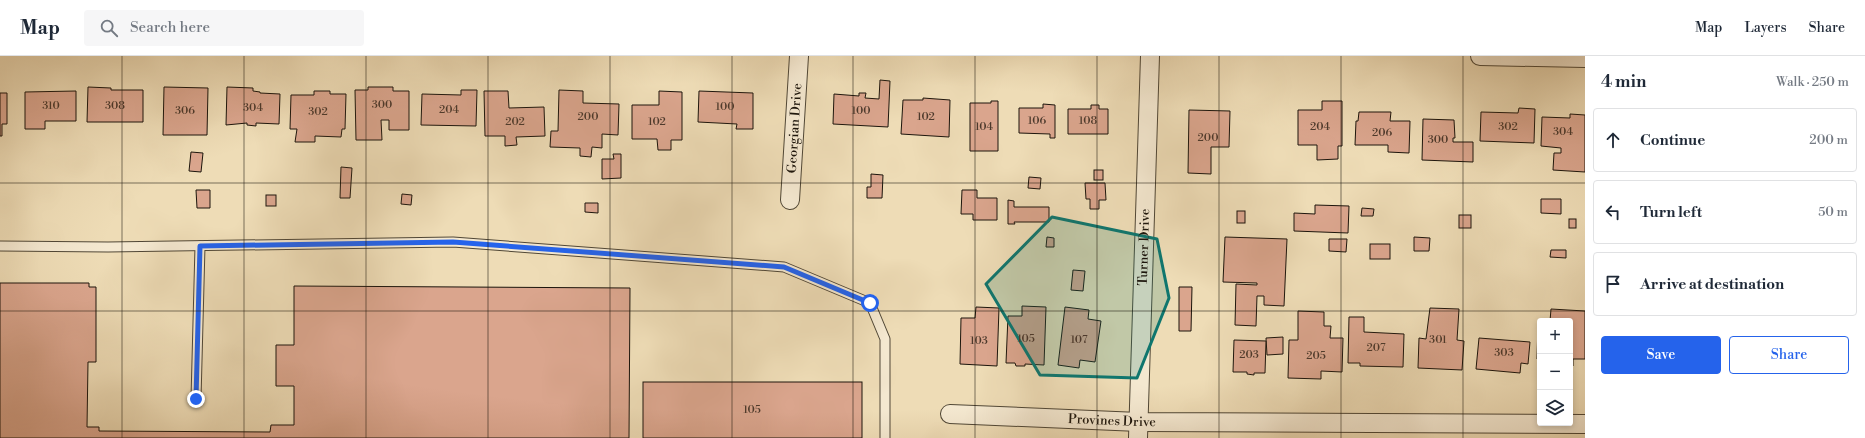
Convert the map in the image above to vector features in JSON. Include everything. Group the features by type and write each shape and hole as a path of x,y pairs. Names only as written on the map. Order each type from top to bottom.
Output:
{"street":[{"name":"Georgian Drive","path":"790,200 800,56"},
{"name":"Turner Drive","path":"1138,430 1150,56"},
{"path":"1480,56 1585,58"},
{"name":"Provines Drive","path":"950,414 1138,430 1585,424"}],"lane":[{"path":"0,246 108,247 453,242 784,267 870,303 885,339 885,438"},
{"path":"196,399 200,246"}],"highlighted area":[{"path":"1052,217 1157,239 1169,298 1137,378 1040,375 986,284"}],"building":[{"path":"880,80 890,81 888,127 833,124 834,94 859,96 859,93 866,93 865,98 879,99"},
{"path":"88,87 111,88 111,90 143,90 143,122 87,122"},
{"path":"164,87 208,88 207,135 163,135"},
{"path":"227,87 253,88 253,91 260,93 280,94 279,124 256,123 256,126 247,125 247,123 226,125"},
{"path":"368,87 393,87 393,91 409,91 409,130 389,130 389,120 381,120 382,140 356,140 355,90 368,90"},
{"path":"461,90 477,90 476,126 421,125 422,94 461,95"},
{"path":"559,90 583,91 583,103 619,104 618,135 602,134 602,148 592,147 591,157 580,156 580,148 550,147 551,131 558,131"},
{"path":"76,91 76,121 45,121 45,129 25,129 25,92"},
{"path":"314,91 330,91 330,94 346,94 345,129 342,129 341,137 315,136 315,142 295,142 297,129 290,129 291,95 314,95"},
{"path":"484,91 508,91 509,108 544,107 545,136 516,137 517,145 505,146 505,136 485,136"},
{"path":"659,91 682,92 682,140 671,140 671,150 658,150 657,139 632,139 632,105 659,105"},
{"path":"699,91 753,93 753,129 736,129 737,124 698,122"},
{"path":"0,93 7,93 7,124 2,124 2,136 0,136"},
{"path":"923,98 950,100 949,137 901,134 903,100 923,100"},
{"path":"991,101 998,101 998,151 970,151 970,103 991,103"},
{"path":"1322,101 1342,101 1342,146 1338,146 1338,159 1317,160 1317,145 1298,145 1298,110 1322,110"},
{"path":"1043,104 1055,105 1055,138 1050,138 1050,134 1019,133 1019,108 1043,108"},
{"path":"1091,105 1099,105 1099,109 1108,109 1108,134 1068,134 1068,109 1091,109"},
{"path":"1519,108 1535,109 1534,143 1480,141 1481,112 1518,113"},
{"path":"1189,110 1230,111 1229,147 1211,147 1211,174 1188,173"},
{"path":"1359,112 1391,112 1390,121 1410,121 1409,153 1388,152 1388,145 1355,145 1356,121 1358,121"},
{"path":"1570,114 1585,115 1585,172 1553,170 1554,153 1561,153 1561,148 1541,146 1542,117 1570,118"},
{"path":"1423,119 1454,120 1455,138 1453,138 1453,142 1473,142 1473,162 1422,160"},
{"path":"191,152 203,153 201,172 189,171"},
{"path":"613,154 621,154 621,178 602,179 602,159 614,159"},
{"path":"341,167 352,168 350,198 340,198"},
{"path":"1094,170 1103,170 1103,180 1094,180"},
{"path":"871,174 883,175 882,198 867,198 867,187 871,187"},
{"path":"1029,177 1041,178 1040,189 1028,188"},
{"path":"1085,183 1105,183 1106,200 1099,200 1099,209 1090,209 1090,199 1086,199"},
{"path":"196,190 210,190 210,208 197,208"},
{"path":"962,190 977,190 977,198 997,198 997,220 973,220 973,214 961,214"},
{"path":"402,194 412,195 411,205 401,204"},
{"path":"266,195 276,195 276,206 266,206"},
{"path":"1541,199 1561,199 1561,214 1541,213"},
{"path":"1008,200 1014,201 1014,207 1049,207 1049,222 1014,222 1015,224 1008,224"},
{"path":"585,203 598,203 598,213 585,212"},
{"path":"1315,205 1349,206 1348,233 1294,231 1294,213 1315,214"},
{"path":"1362,208 1374,209 1373,216 1361,216"},
{"path":"1237,211 1245,211 1245,223 1237,223"},
{"path":"1459,215 1471,215 1471,228 1459,228"},
{"path":"1569,219 1576,219 1576,228 1569,228"},
{"path":"1047,237 1054,238 1054,247 1046,247"},
{"path":"1225,237 1287,239 1284,306 1264,305 1264,296 1257,296 1256,326 1235,325 1236,284 1257,285 1257,283 1223,282"},
{"path":"1414,237 1430,238 1429,251 1414,251"},
{"path":"1329,239 1347,239 1346,252 1329,251"},
{"path":"1370,244 1390,244 1390,259 1370,259"},
{"path":"1551,250 1566,250 1566,258 1550,257"},
{"path":"1073,270 1085,271 1083,291 1071,290"},
{"path":"0,283 89,283 89,287 96,287 96,362 88,362 87,427 99,427 99,431 270,432 271,425 294,425 294,386 276,386 276,345 294,345 294,286 630,288 629,438 0,438"},
{"path":"1179,287 1192,287 1191,331 1179,331"},
{"path":"1022,306 1046,307 1044,365 1025,364 1025,366 1016,366 1015,363 1006,363 1008,316 1022,316"},
{"path":"976,307 999,308 997,366 960,364 961,318 975,318"},
{"path":"1065,307 1089,310 1088,319 1101,321 1095,362 1080,360 1079,368 1058,365"},
{"path":"1430,308 1459,309 1457,340 1464,341 1462,370 1418,368 1419,338 1426,339"},
{"path":"1551,309 1585,311 1585,359 1573,359 1573,318 1550,318"},
{"path":"1298,311 1324,312 1324,326 1331,326 1330,338 1343,338 1342,372 1321,371 1321,379 1288,378 1289,340 1298,340"},
{"path":"1349,317 1364,317 1364,332 1404,334 1403,367 1360,366 1360,363 1348,363"},
{"path":"1283,337 1283,354 1267,355 1266,338"},
{"path":"1479,338 1530,342 1528,364 1521,363 1520,373 1476,369"},
{"path":"1234,340 1266,341 1265,373 1254,373 1254,375 1247,374 1247,372 1233,372"},
{"path":"643,382 862,382 862,438 643,438"}],"route":[{"path":"196,399 200,246 453,242 784,267 870,303"}]}
